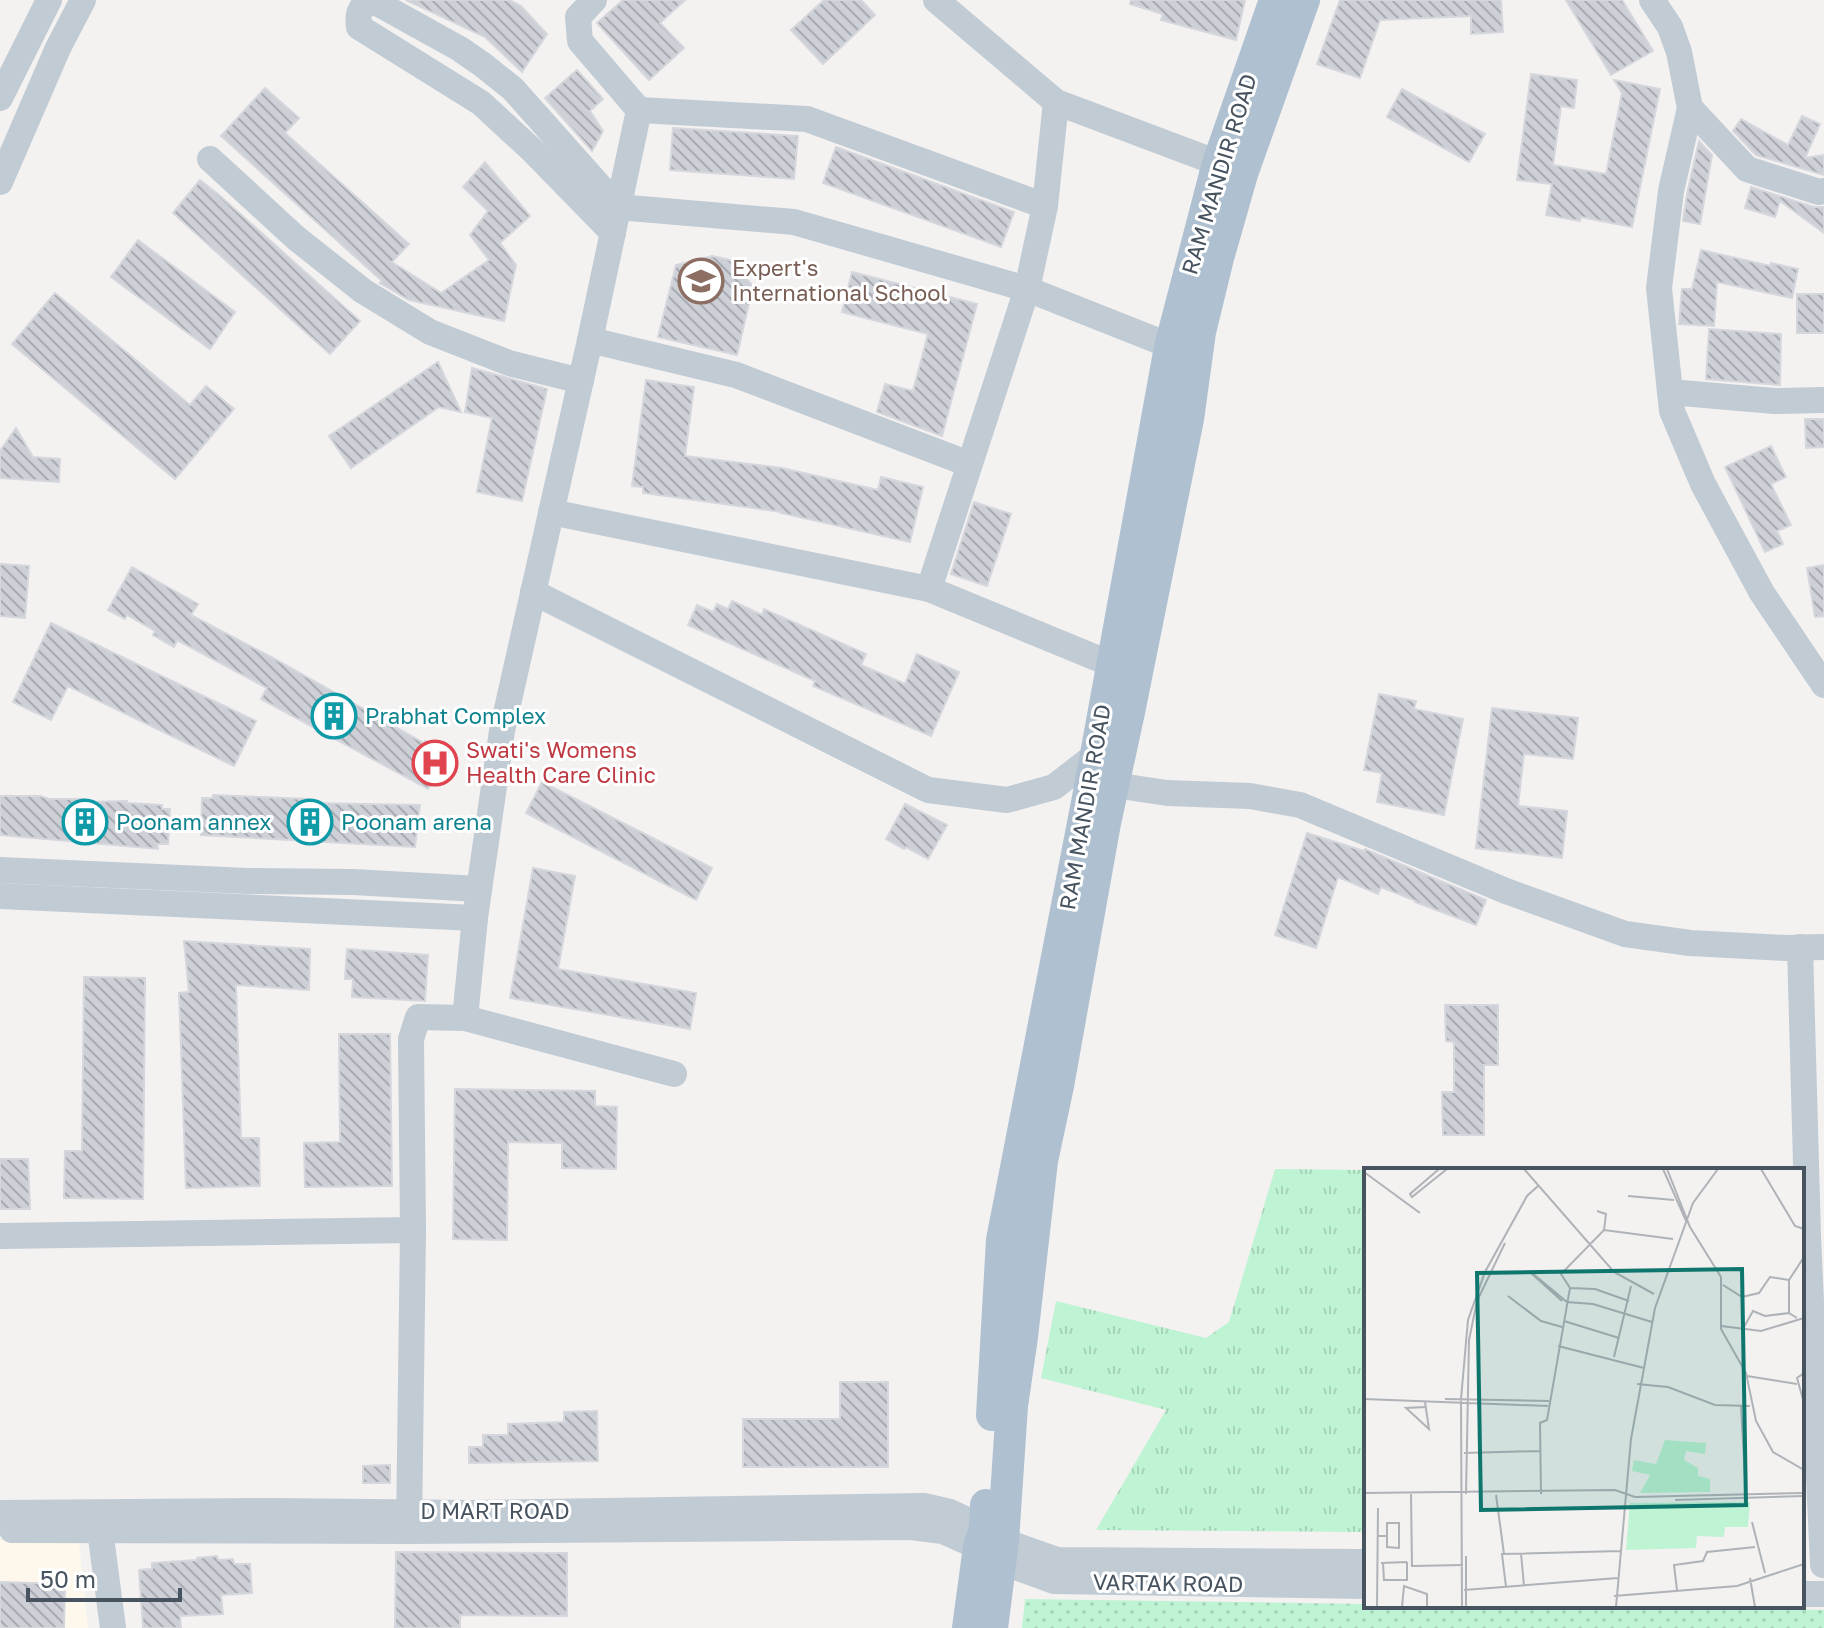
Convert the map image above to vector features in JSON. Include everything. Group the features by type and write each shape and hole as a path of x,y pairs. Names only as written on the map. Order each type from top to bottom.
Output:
{"main road":[{"name":"RAM MANDIR ROAD","path":"991,1544 1026,1308 1042,1161 1058,1086 1099,774 1124,666 1218,163 1275,0"},
{"path":"1183,351 1200,332 1242,174 1304,0"},
{"path":"968,1628 991,1544"},
{"path":"991,1544 992,1628"}],"street":[{"path":"0,98 49,0"},
{"path":"0,182 58,48 83,0"},
{"path":"594,0 578,17 580,41 639,110 807,119 1045,206"},
{"path":"936,0 1056,102 1218,163"},
{"path":"1652,0 1670,27 1679,52 1690,108 1671,191 1659,288 1672,411 1703,484 1762,593 1824,685"},
{"path":"613,233 481,103 359,27 357,16 361,9 377,3 483,65 513,89 618,207 794,222 1027,289 1183,351"},
{"path":"411,60 424,29"},
{"path":"929,589 1027,289 1045,206 1056,102"},
{"path":"1690,108 1747,169 1824,191"},
{"path":"465,1018 475,918 502,731 639,110"},
{"path":"210,159 296,238 363,291 430,332 509,363 581,381"},
{"path":"590,340 736,375 969,464"},
{"path":"1670,392 1774,401 1824,400"},
{"path":"551,512 929,589 1124,666"},
{"path":"533,592 928,790 1007,800 1099,774 1167,793 1250,796 1300,805 1506,891 1625,934 1690,943 1812,947 1808,1236 1824,1565 1804,1564"},
{"path":"0,870 479,889"},
{"path":"0,896 475,918"},
{"path":"410,1521 411,1039 418,1017 465,1018 674,1074"},
{"path":"0,1236 413,1230"},
{"name":"D MART ROAD","path":"0,1513 911,1527 943,1531 991,1544"},
{"name":"D MART ROAD","path":"0,1530 410,1521"},
{"path":"100,1530 113,1628"},
{"name":"VARTAK ROAD","path":"991,1544 1057,1560 1364,1562"},
{"name":"VARTAK ROAD","path":"991,1544 1054,1581 1364,1586"}],"shaded area":[{"path":"0,1540 79,1542 88,1628 0,1628"}],"green space":[{"path":"1275,1169 1364,1170 1364,1532 1096,1530 1166,1410 1041,1378 1056,1301 1206,1338 1229,1322"},
{"path":"1025,1599 1364,1604 1364,1608 1824,1610 1824,1628 1022,1628"}],"building":[{"path":"406,0 509,0 521,6 547,34 522,72 485,37"},
{"path":"623,0 685,0 660,23 684,48 649,80 597,23"},
{"path":"824,0 861,0 875,15 823,64 791,30"},
{"path":"1131,0 1245,0 1236,40 1161,20 1163,14 1130,4"},
{"path":"1340,0 1501,0 1503,32 1471,34 1471,16 1380,20 1360,78 1317,64"},
{"path":"1566,0 1622,0 1653,51 1611,75"},
{"path":"577,70 603,99 590,111 603,131 592,151 545,98"},
{"path":"1531,74 1577,80 1574,108 1561,106 1553,165 1606,174 1622,93 1614,80 1660,89 1632,227 1581,217 1580,221 1546,215 1552,184 1517,180"},
{"path":"265,88 299,118 285,133 409,244 392,262 441,293 489,260 470,235 488,211 463,187 485,162 530,216 500,243 516,265 504,321 409,300 380,283 382,281 221,136"},
{"path":"1402,89 1485,134 1469,162 1387,117"},
{"path":"1802,116 1820,124 1805,158 1824,155 1824,175 1756,155 1733,131 1741,119 1788,145"},
{"path":"673,128 798,136 794,179 670,170"},
{"path":"1699,141 1712,155 1700,224 1683,221"},
{"path":"836,147 1014,212 1001,247 823,183"},
{"path":"200,180 360,321 330,354 173,213"},
{"path":"1751,187 1814,207 1824,207 1824,233 1780,201 1775,217 1745,208"},
{"path":"138,240 235,312 210,349 111,277"},
{"path":"1701,250 1798,269 1792,298 1717,282 1714,326 1679,324 1682,289 1692,289"},
{"path":"712,256 730,260 753,286 737,355 658,337 676,265"},
{"path":"852,272 977,304 942,436 877,412 885,384 913,391 928,334 842,312"},
{"path":"55,293 190,405 206,386 234,409 175,479 12,344"},
{"path":"1797,294 1824,294 1824,333 1797,333"},
{"path":"1709,329 1781,334 1780,385 1706,379"},
{"path":"438,362 461,412 439,407 351,468 329,436"},
{"path":"472,368 547,389 522,501 477,492 492,418 465,412"},
{"path":"646,380 694,387 685,456 782,468 878,490 881,477 923,487 910,542 782,512 643,493 643,487 632,486"},
{"path":"1805,419 1824,419 1824,447 1806,448"},
{"path":"16,428 33,457 60,459 59,482 0,478 0,451"},
{"path":"1771,446 1786,477 1771,484 1791,525 1777,531 1783,544 1765,552 1725,467"},
{"path":"974,502 1011,514 987,586 951,574"},
{"path":"0,564 29,566 25,618 0,616"},
{"path":"1824,565 1824,616 1815,617 1807,568"},
{"path":"132,567 198,604 191,615 424,743 448,753 428,789 261,699 267,688 177,640 174,647 153,635 155,631 127,615 125,619 108,610"},
{"path":"732,601 762,615 764,609 866,654 861,665 905,684 917,654 959,672 931,736 813,686 815,681 688,625 697,605 713,612 717,604 728,609"},
{"path":"51,623 256,721 234,766 68,686 51,720 13,702"},
{"path":"1379,694 1416,701 1414,709 1463,719 1444,815 1377,802 1382,773 1364,770"},
{"path":"1492,708 1578,718 1573,759 1524,754 1518,806 1567,811 1562,858 1476,848"},
{"path":"542,782 712,868 696,900 526,813"},
{"name":"Poonam arena","path":"213,795 309,799 309,803 420,805 415,847 201,835 202,798 213,798"},
{"name":"Poonam annex","path":"0,796 162,805 162,809 170,809 168,844 157,844 158,849 0,835"},
{"path":"905,804 947,825 928,859 886,839"},
{"path":"1307,833 1365,849 1486,900 1476,925 1381,887 1378,894 1338,877 1316,948 1275,935"},
{"path":"533,868 575,876 558,969 696,993 690,1029 510,998"},
{"path":"184,941 310,949 309,990 236,985 241,1138 259,1138 260,1186 186,1188 179,993 189,992"},
{"path":"347,949 428,955 425,1001 352,997 353,979 345,979"},
{"path":"84,977 145,978 143,1199 64,1198 65,1151 82,1151"},
{"path":"1445,1005 1498,1005 1498,1065 1484,1065 1484,1135 1443,1135 1442,1092 1454,1092 1454,1042 1446,1041"},
{"path":"339,1034 390,1034 392,1186 305,1187 304,1143 340,1142"},
{"path":"455,1089 595,1091 595,1106 617,1107 616,1169 562,1168 562,1143 508,1142 507,1240 453,1239"},
{"path":"0,1159 28,1159 30,1209 0,1209"},
{"path":"840,1382 888,1382 888,1467 743,1467 743,1419 840,1419"},
{"path":"597,1411 598,1461 469,1463 469,1447 483,1447 483,1435 508,1435 508,1424 564,1422 564,1412"},
{"path":"390,1465 390,1483 363,1483 363,1466"},
{"path":"396,1552 567,1553 567,1616 460,1615 460,1628 395,1628"},
{"path":"217,1556 218,1560 233,1559 234,1564 250,1564 252,1593 221,1595 223,1614 180,1616 181,1628 143,1628 139,1570 152,1569 152,1563"},
{"path":"0,1582 65,1584 64,1628 0,1628"}],"place":[{"name":"Expert's International School","path":"701,281"},
{"name":"Prabhat Complex","path":"334,716"},
{"name":"Swati's Womens Health Care Clinic","path":"435,763"},
{"name":"Poonam annex","path":"85,822"},
{"name":"Poonam arena","path":"310,822"}]}
